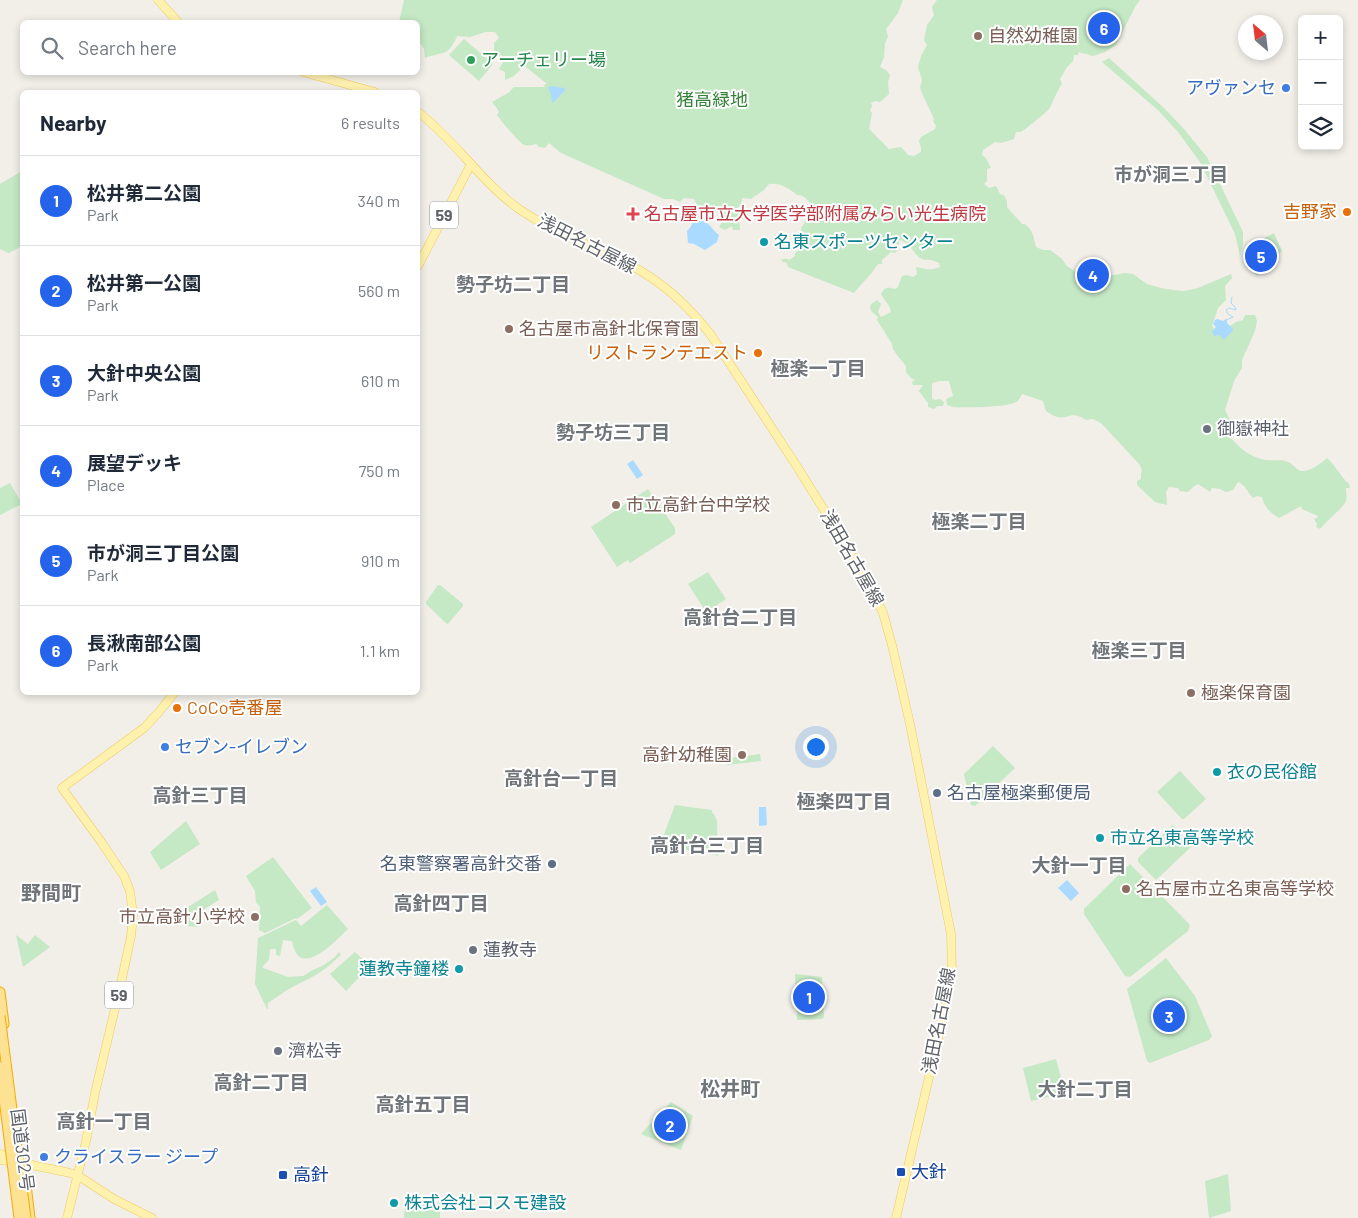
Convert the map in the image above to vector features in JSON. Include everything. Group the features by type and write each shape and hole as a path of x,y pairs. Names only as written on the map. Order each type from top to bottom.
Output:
{"highway":[{"name":"国道302号","path":"0,992 30,1218"},
{"path":"0,1016 26,1218"},
{"path":"0,1067 18,1218"},
{"name":"国道302号","path":"0,1087 4,1158 18,1218"}],"main road":[{"path":"158,0 176,20"},
{"path":"313,75 368,90"},
{"name":"浅田名古屋線","path":"420,114 440,131 500,193 519,209 555,230 629,264 681,300 711,335 825,511 867,579 883,613 908,715 945,896 951,934 952,974 896,1218"},
{"name":"59","path":"420,262 471,164"},
{"name":"59","path":"67,1218 121,983 131,936 133,915 130,891 124,876 62,788 144,728 173,695"},
{"path":"4,1158 77,1176 114,1199 152,1218"}],"green space":[{"name":"猪高緑地","path":"404,0 903,0 898,13 886,29 888,37 880,67 890,75 888,82 889,94 880,102 875,101 871,103 870,111 872,113 869,129 889,149 901,147 908,155 914,156 921,152 919,141 921,137 935,129 936,126 920,88 922,80 918,67 927,45 924,40 927,25 934,15 932,7 937,0 1140,0 1116,45 1105,52 1093,56 1079,52 1078,55 1074,55 1073,61 1060,79 1062,84 1048,111 1021,132 1016,132 1014,139 1001,143 995,142 983,150 982,155 986,158 991,168 987,169 987,181 984,184 989,188 996,186 1000,194 1004,195 1007,207 1032,232 1036,247 1050,250 1079,274 1093,279 1125,273 1133,274 1147,284 1184,291 1198,288 1231,274 1232,278 1225,286 1226,300 1218,308 1212,326 1218,334 1236,322 1243,320 1245,315 1255,315 1257,321 1255,331 1242,360 1242,368 1234,381 1225,410 1229,418 1236,422 1233,434 1230,437 1254,457 1265,460 1285,461 1302,471 1314,468 1327,458 1349,484 1350,488 1346,488 1346,501 1320,529 1316,527 1317,524 1314,519 1318,516 1302,509 1301,506 1279,518 1266,507 1262,497 1257,496 1253,498 1245,487 1238,482 1233,490 1226,492 1212,488 1210,492 1198,484 1188,492 1169,487 1166,492 1167,505 1155,502 1137,485 1137,481 1141,479 1142,470 1140,465 1101,423 1093,419 1086,420 1074,415 1057,417 1046,411 1043,401 1022,394 1017,402 1010,404 985,407 953,407 947,405 946,399 953,396 949,381 932,383 932,398 934,400 940,399 944,402 943,406 938,406 934,409 928,407 928,403 919,391 923,385 913,385 912,382 915,380 906,372 906,366 893,349 892,344 877,320 878,317 870,308 871,304 877,300 881,304 878,312 881,317 891,312 881,294 884,290 898,287 902,276 913,277 917,274 916,267 934,269 940,267 939,263 921,259 905,242 899,240 899,248 895,253 891,252 882,260 882,264 878,264 854,293 788,267 787,263 781,259 789,260 795,256 800,245 800,239 804,235 801,232 801,228 814,209 805,197 797,195 777,184 769,184 751,199 742,198 741,205 738,207 740,230 733,230 732,226 725,230 719,227 723,221 719,218 720,212 699,209 694,199 684,198 680,202 673,199 664,199 561,153 549,143 545,148 539,147 536,144 524,145 499,118 497,115 499,112 492,102 508,93 514,87 545,87 544,85 547,84 524,66 514,76 505,80 505,72 499,69 505,59 501,55 494,56 494,43 499,38 495,32 485,32 470,37 457,36 448,50 425,58 424,49 420,45 420,20 399,20"},
{"name":"アーチェリー場","path":"464,39 493,64 479,81 449,55"},
{"path":"1109,58 1164,108 1207,157 1243,232 1240,256 1235,234 1200,162 1178,132 1159,111 1102,62"},
{"path":"20,172 20,247 9,253 0,249 0,184"},
{"path":"1274,233 1282,251 1257,276 1244,262 1248,246"},
{"path":"10,483 20,500 20,505 0,515 0,488"},
{"path":"648,489 675,528 675,534 630,563 628,560 617,567 591,527"},
{"path":"708,572 726,599 706,612 688,584"},
{"path":"438,585 463,604 448,624 426,604"},
{"path":"993,746 1015,768 975,806 971,805 964,774"},
{"path":"760,754 761,761 727,765 730,758"},
{"path":"1180,771 1206,799 1184,819 1157,792"},
{"path":"675,805 712,810 717,821 718,856 704,852 702,855 663,842 662,840"},
{"path":"186,821 200,844 161,870 150,852"},
{"path":"1173,825 1191,847 1156,880 1138,862 1138,858"},
{"path":"273,857 312,908 297,919 265,933 259,930 260,907 256,902 255,891 246,876"},
{"path":"1130,864 1190,925 1188,931 1130,977 1125,976 1084,914 1084,909"},
{"path":"215,890 219,900 198,913 198,927 187,926 188,907"},
{"path":"327,905 348,929 326,949 309,958 302,958 296,953 292,941 283,940 280,956 276,955 276,949 270,949 269,960 263,968 288,977 303,976 324,965 339,952 341,955 322,971 268,1003 267,1009 255,984 258,938 296,920 301,926"},
{"path":"16,935 28,944 35,935 50,947 23,967"},
{"path":"355,952 370,966 346,991 330,974"},
{"path":"1166,958 1195,996 1212,1036 1209,1040 1150,1063 1147,1061 1127,989"},
{"path":"795,974 822,977 824,1017 822,1019 797,1020"},
{"path":"1056,1059 1065,1093 1031,1101 1023,1068"},
{"path":"671,1102 693,1116 681,1150 641,1134"},
{"path":"1228,1174 1231,1211 1209,1218 1205,1181"},
{"path":"407,1203 439,1203 440,1218 404,1218 405,1205"}],"water":[{"path":"548,87 566,89 552,103"},
{"path":"693,211 701,215 703,221 719,235 717,242 705,250 688,243 687,231 691,227 691,214"},
{"path":"1217,319 1223,321 1226,319 1233,329 1225,339 1219,335 1214,336 1212,331 1216,327 1213,324"},
{"path":"633,460 643,475 637,479 627,464"},
{"path":"759,807 766,807 767,825 759,826"},
{"path":"1067,880 1079,893 1071,901 1058,888"},
{"path":"316,887 327,902 321,906 310,891"}],"waterway":[{"path":"1226,320 1233,317 1226,310 1229,308 1236,310 1231,303 1232,297"}],"place":[{"name":"長湫南部公園","path":"1104,28"},
{"name":"自然幼稚園","path":"978,36"},
{"name":"アーチェリー場","path":"471,60"},
{"name":"アヴァンセ","path":"1286,88"},
{"name":"吉野家","path":"1347,212"},
{"name":"名古屋市立大学医学部附属みらい光生病院","path":"633,214"},
{"name":"名東スポーツセンター","path":"764,242"},
{"name":"市が洞三丁目公園","path":"1261,256"},
{"name":"展望デッキ","path":"1093,275"},
{"name":"名古屋市高針北保育園","path":"509,329"},
{"name":"リストランテエスト","path":"758,353"},
{"name":"御嶽神社","path":"1207,429"},
{"name":"市立高針台中学校","path":"616,505"},
{"name":"極楽保育園","path":"1191,693"},
{"name":"CoCo壱番屋","path":"177,708"},
{"name":"セブン-イレブン","path":"165,747"},
{"name":"高針幼稚園","path":"742,755"},
{"name":"衣の民俗館","path":"1217,772"},
{"name":"名古屋極楽郵便局","path":"937,793"},
{"name":"市立名東高等学校","path":"1100,838"},
{"name":"名東警察署高針交番","path":"552,864"},
{"name":"名古屋市立名東高等学校","path":"1126,889"},
{"name":"市立高針小学校","path":"255,917"},
{"name":"蓮教寺","path":"473,950"},
{"name":"蓮教寺鐘楼","path":"459,969"},
{"name":"松井第二公園","path":"809,997"},
{"name":"大針中央公園","path":"1169,1016"},
{"name":"濟松寺","path":"278,1051"},
{"name":"松井第一公園","path":"670,1125"},
{"name":"クライスラー ジープ","path":"44,1157"},
{"name":"大針","path":"901,1172"},
{"name":"高針","path":"283,1175"},
{"name":"株式会社コスモ建設","path":"394,1203"}],"district":[{"name":"市が洞三丁目","path":"1171,174"},
{"name":"勢子坊二丁目","path":"513,284"},
{"name":"極楽一丁目","path":"818,368"},
{"name":"勢子坊三丁目","path":"613,432"},
{"name":"極楽二丁目","path":"979,521"},
{"name":"高針台二丁目","path":"740,617"},
{"name":"極楽三丁目","path":"1139,650"},
{"name":"高針台一丁目","path":"561,778"},
{"name":"高針三丁目","path":"200,795"},
{"name":"極楽四丁目","path":"844,801"},
{"name":"高針台三丁目","path":"707,845"},
{"name":"大針一丁目","path":"1079,865"},
{"name":"野間町","path":"51,893"},
{"name":"高針四丁目","path":"441,903"},
{"name":"高針二丁目","path":"261,1082"},
{"name":"松井町","path":"730,1089"},
{"name":"大針二丁目","path":"1085,1089"},
{"name":"高針五丁目","path":"423,1104"},
{"name":"高針一丁目","path":"104,1121"}]}
